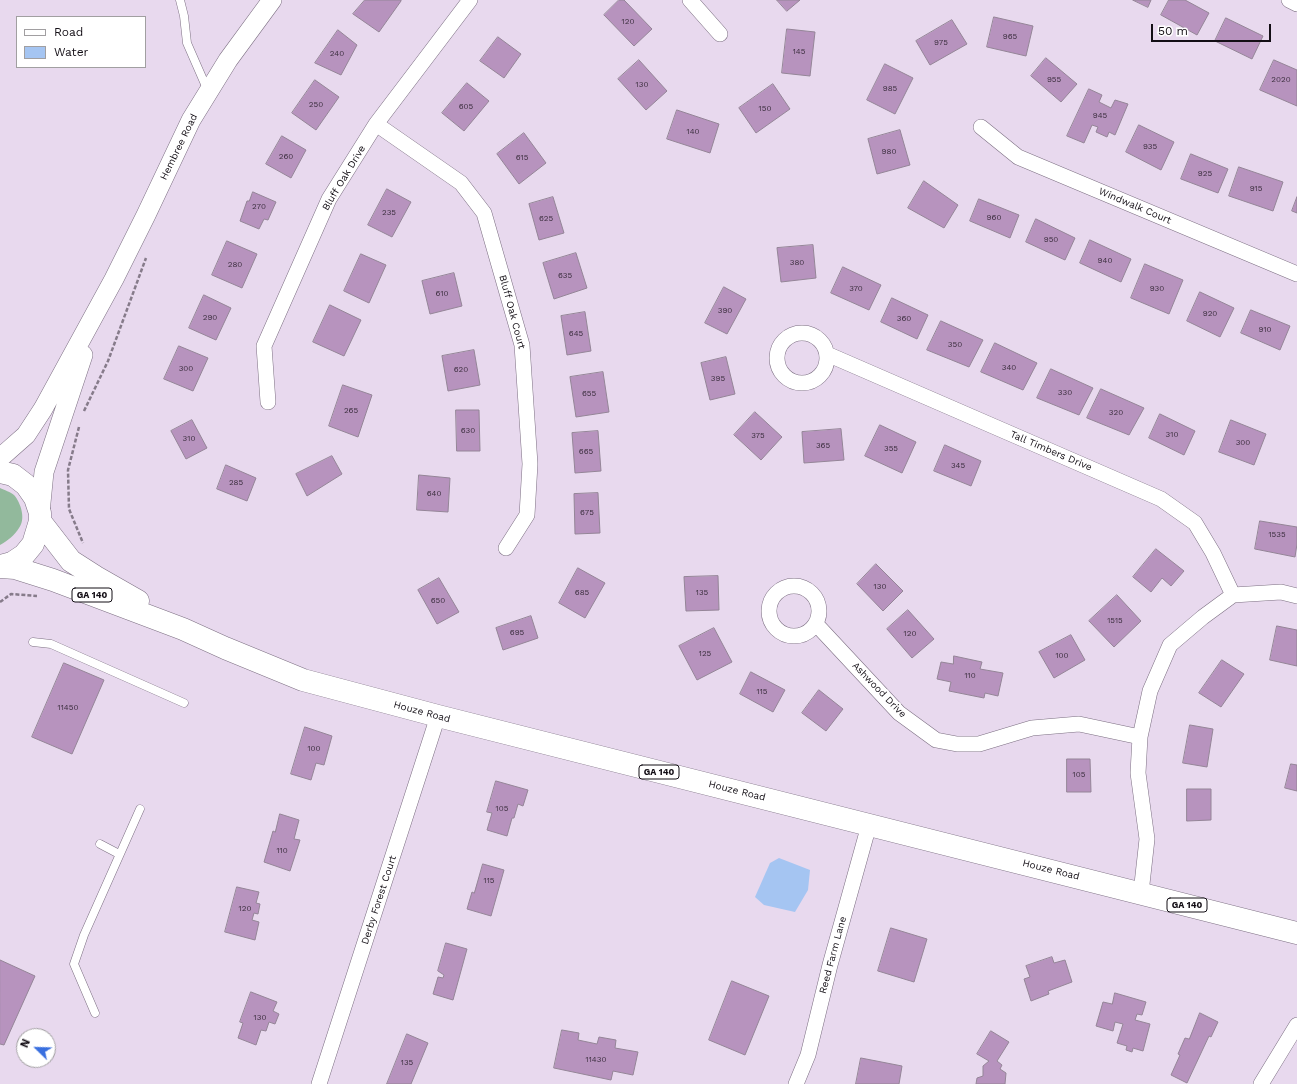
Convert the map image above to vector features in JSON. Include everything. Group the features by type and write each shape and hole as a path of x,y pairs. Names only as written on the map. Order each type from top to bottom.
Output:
{"main road":[{"name":"Houze Road","path":"0,472 13,475 26,485 35,498 40,517 71,561 183,629"},
{"name":"Houze Road","path":"0,567 12,563 24,555 33,544 40,517"},
{"name":"Houze Road","path":"0,567 15,568 53,580 183,629 303,680 438,716 1297,933"}],"street":[{"name":"Hembree Road","path":"0,458 30,430 100,304 146,215 191,120 228,60 272,0"},
{"name":"Bluff Oak Drive","path":"268,402 264,346 329,199 376,124 470,0"},
{"path":"690,0 720,34"},
{"path":"1288,0 1297,4"},
{"name":"Bluff Oak Court","path":"376,124 461,183 484,213 522,345 524,369 530,464 527,515 506,548"},
{"name":"Windwalk Court","path":"980,127 1018,157 1297,274"},
{"name":"Hembree Road","path":"40,517 44,472 100,304"},
{"name":"Tall Timbers Drive","path":"827,354 1161,499 1195,523 1213,553 1233,595"},
{"path":"1141,893 1147,839 1138,773 1140,737 1150,691 1170,645 1203,617 1233,595 1281,592 1297,596"},
{"name":"Ashwood Drive","path":"816,624 899,713 936,740 958,744 979,744 1032,728 1079,724 1140,737"},
{"name":"Derby Forest Court","path":"319,1084 438,716"},
{"name":"Reed Farm Lane","path":"796,1084 808,1055 830,965 869,825"},
{"path":"1261,1084 1297,1024"}],"lane":[{"path":"180,0 184,16 187,43 208,91"},
{"path":"33,642 51,644 184,703"},
{"path":"95,1013 74,964 84,935 140,809"},
{"path":"100,844 119,854"}],"path":[{"path":"82,416 108,361 146,257"},
{"path":"71,561 84,545 69,509 68,486 68,470 80,422"},
{"path":"0,602 11,594 42,597"}],"green space":[{"path":"0,488 14,495 19,502 22,511 22,520 17,531 11,538 0,545"}],"water":[{"path":"779,858 810,870 808,890 795,912 764,905 755,897 770,863"}],"building":[{"path":"365,0 401,1 379,32 353,14"},
{"path":"619,0 624,0 652,29 634,46 604,15"},
{"path":"777,0 800,0 787,11"},
{"path":"1133,0 1151,0 1148,7"},
{"path":"1169,0 1185,0 1209,13 1197,35 1161,15"},
{"path":"994,17 1033,26 1026,56 987,47"},
{"path":"1226,18 1263,36 1252,59 1215,41"},
{"path":"952,20 967,44 930,65 916,41"},
{"path":"787,29 815,32 810,76 782,73"},
{"path":"338,30 357,45 341,75 315,63"},
{"path":"498,37 521,54 504,78 480,61"},
{"path":"1046,58 1077,84 1061,102 1031,76"},
{"path":"639,60 667,91 646,110 618,79"},
{"path":"1274,60 1297,70 1297,106 1260,90"},
{"path":"885,64 913,78 895,114 867,100"},
{"path":"315,80 339,97 316,130 292,113"},
{"path":"467,83 489,101 464,131 442,113"},
{"path":"773,84 790,109 756,133 739,108"},
{"path":"1089,89 1102,95 1099,102 1111,108 1115,100 1128,104 1115,135 1109,132 1107,137 1096,132 1098,127 1092,125 1084,143 1067,136"},
{"path":"677,110 719,124 710,153 667,139"},
{"path":"1139,125 1174,142 1161,170 1126,152"},
{"path":"900,130 910,165 877,174 868,139"},
{"path":"524,133 546,163 519,184 497,154"},
{"path":"282,136 306,150 291,178 266,164"},
{"path":"1191,154 1228,169 1218,193 1181,179"},
{"path":"1239,167 1283,182 1273,211 1229,196"},
{"path":"924,181 958,205 944,228 908,208"},
{"path":"387,189 411,202 392,237 368,225"},
{"path":"253,192 276,202 268,220 264,219 259,229 240,221 247,201 249,201"},
{"path":"553,197 564,233 539,240 529,204"},
{"path":"1297,197 1297,213 1292,211"},
{"path":"979,199 1019,215 1010,238 970,221"},
{"path":"1036,219 1075,238 1065,260 1026,242"},
{"path":"1090,240 1131,259 1121,282 1080,263"},
{"path":"227,241 257,254 242,288 212,275"},
{"path":"813,245 816,278 781,282 777,248"},
{"path":"576,253 587,288 554,299 543,263"},
{"path":"361,254 386,265 369,303 344,291"},
{"path":"1145,264 1183,280 1169,314 1131,298"},
{"path":"843,267 881,285 869,310 831,293"},
{"path":"454,273 462,306 430,314 422,281"},
{"path":"724,287 746,299 727,334 705,323"},
{"path":"1200,292 1234,308 1220,337 1187,321"},
{"path":"204,295 231,308 216,340 189,328"},
{"path":"892,298 928,315 917,339 881,322"},
{"path":"330,305 361,320 344,356 313,342"},
{"path":"1251,310 1290,326 1280,350 1241,333"},
{"path":"585,312 591,351 567,355 561,316"},
{"path":"941,321 983,340 969,367 927,350"},
{"path":"995,343 1037,363 1023,390 981,372"},
{"path":"179,346 208,358 193,391 164,379"},
{"path":"474,350 480,385 448,391 442,356"},
{"path":"726,357 735,394 710,400 701,363"},
{"path":"1051,369 1093,388 1079,415 1037,398"},
{"path":"603,372 609,412 576,417 570,377"},
{"path":"343,385 372,395 358,437 329,426"},
{"path":"1101,389 1144,408 1129,435 1087,418"},
{"path":"456,410 479,410 480,451 457,451"},
{"path":"755,412 782,437 761,460 734,435"},
{"path":"1160,414 1195,431 1184,455 1149,438"},
{"path":"192,420 207,448 186,459 171,431"},
{"path":"1231,420 1266,434 1254,465 1219,452"},
{"path":"880,425 916,442 902,473 865,456"},
{"path":"841,429 844,460 804,463 802,432"},
{"path":"598,431 601,471 575,473 572,433"},
{"path":"945,445 981,461 971,486 934,471"},
{"path":"332,456 342,474 307,496 296,474"},
{"path":"226,465 256,478 247,501 217,489"},
{"path":"419,475 450,478 448,512 417,510"},
{"path":"598,493 600,533 575,534 574,494"},
{"path":"1260,521 1297,527 1295,557 1255,549"},
{"path":"1156,549 1184,571 1171,586 1162,578 1151,592 1133,577"},
{"path":"876,564 903,591 883,611 857,584"},
{"path":"578,568 605,583 585,618 559,603"},
{"path":"718,576 719,610 686,611 684,577"},
{"path":"439,578 459,612 437,624 418,590"},
{"path":"1117,595 1141,621 1114,647 1089,621"},
{"path":"908,610 934,639 912,658 887,629"},
{"path":"531,616 538,638 503,650 496,628"},
{"path":"1277,626 1297,630 1297,666 1270,660"},
{"path":"714,628 732,662 697,680 679,646"},
{"path":"1071,635 1085,660 1054,678 1039,652"},
{"path":"954,656 982,662 980,669 1003,673 998,696 985,693 984,698 949,691 951,682 937,679 941,662 953,664"},
{"path":"1222,660 1244,674 1221,707 1199,693"},
{"path":"64,663 104,680 72,754 32,737"},
{"path":"751,672 785,690 773,712 740,694"},
{"path":"819,690 843,709 826,731 802,713"},
{"path":"1190,725 1213,729 1207,767 1183,763"},
{"path":"305,727 332,736 324,765 316,763 311,780 291,774"},
{"path":"1067,759 1090,759 1091,792 1067,792"},
{"path":"1291,764 1297,765 1297,791 1285,788"},
{"path":"496,781 528,790 523,806 518,804 507,836 487,830 492,813 487,812"},
{"path":"1187,789 1211,789 1211,820 1187,821"},
{"path":"280,814 299,820 294,839 300,840 290,871 264,862 273,831 275,832"},
{"path":"483,864 504,870 491,916 467,909 472,892 474,893"},
{"path":"237,887 259,892 256,903 260,904 258,914 254,913 252,920 259,922 255,940 225,932"},
{"path":"891,928 927,939 914,982 878,971"},
{"path":"446,943 467,949 453,1000 433,994 438,977 443,978 444,975 438,971"},
{"path":"1052,957 1054,963 1065,960 1072,982 1048,991 1049,994 1031,1001 1024,979 1030,977 1026,966"},
{"path":"0,960 35,976 4,1045 0,1044"},
{"path":"732,981 769,996 745,1055 709,1040"},
{"path":"251,992 277,1002 273,1011 279,1014 275,1024 269,1022 266,1031 261,1030 256,1045 238,1038 243,1023 240,1022"},
{"path":"1115,993 1146,1002 1142,1015 1137,1014 1135,1020 1150,1024 1143,1051 1133,1048 1132,1052 1126,1050 1127,1046 1117,1043 1123,1024 1115,1022 1113,1031 1096,1026 1103,1002 1112,1004"},
{"path":"1200,1013 1218,1022 1211,1037 1209,1036 1187,1083 1171,1075 1180,1055 1178,1054 1185,1038 1189,1039"},
{"path":"562,1030 579,1033 578,1040 597,1044 599,1037 616,1040 615,1048 638,1052 633,1075 613,1071 611,1080 554,1068"},
{"path":"991,1031 1009,1042 997,1061 1002,1065 1000,1069 1006,1073 1005,1084 976,1084 977,1078 983,1076 983,1066 989,1061 977,1054"},
{"path":"407,1034 428,1043 411,1084 387,1084"},
{"path":"861,1058 902,1066 899,1084 856,1084"}]}
